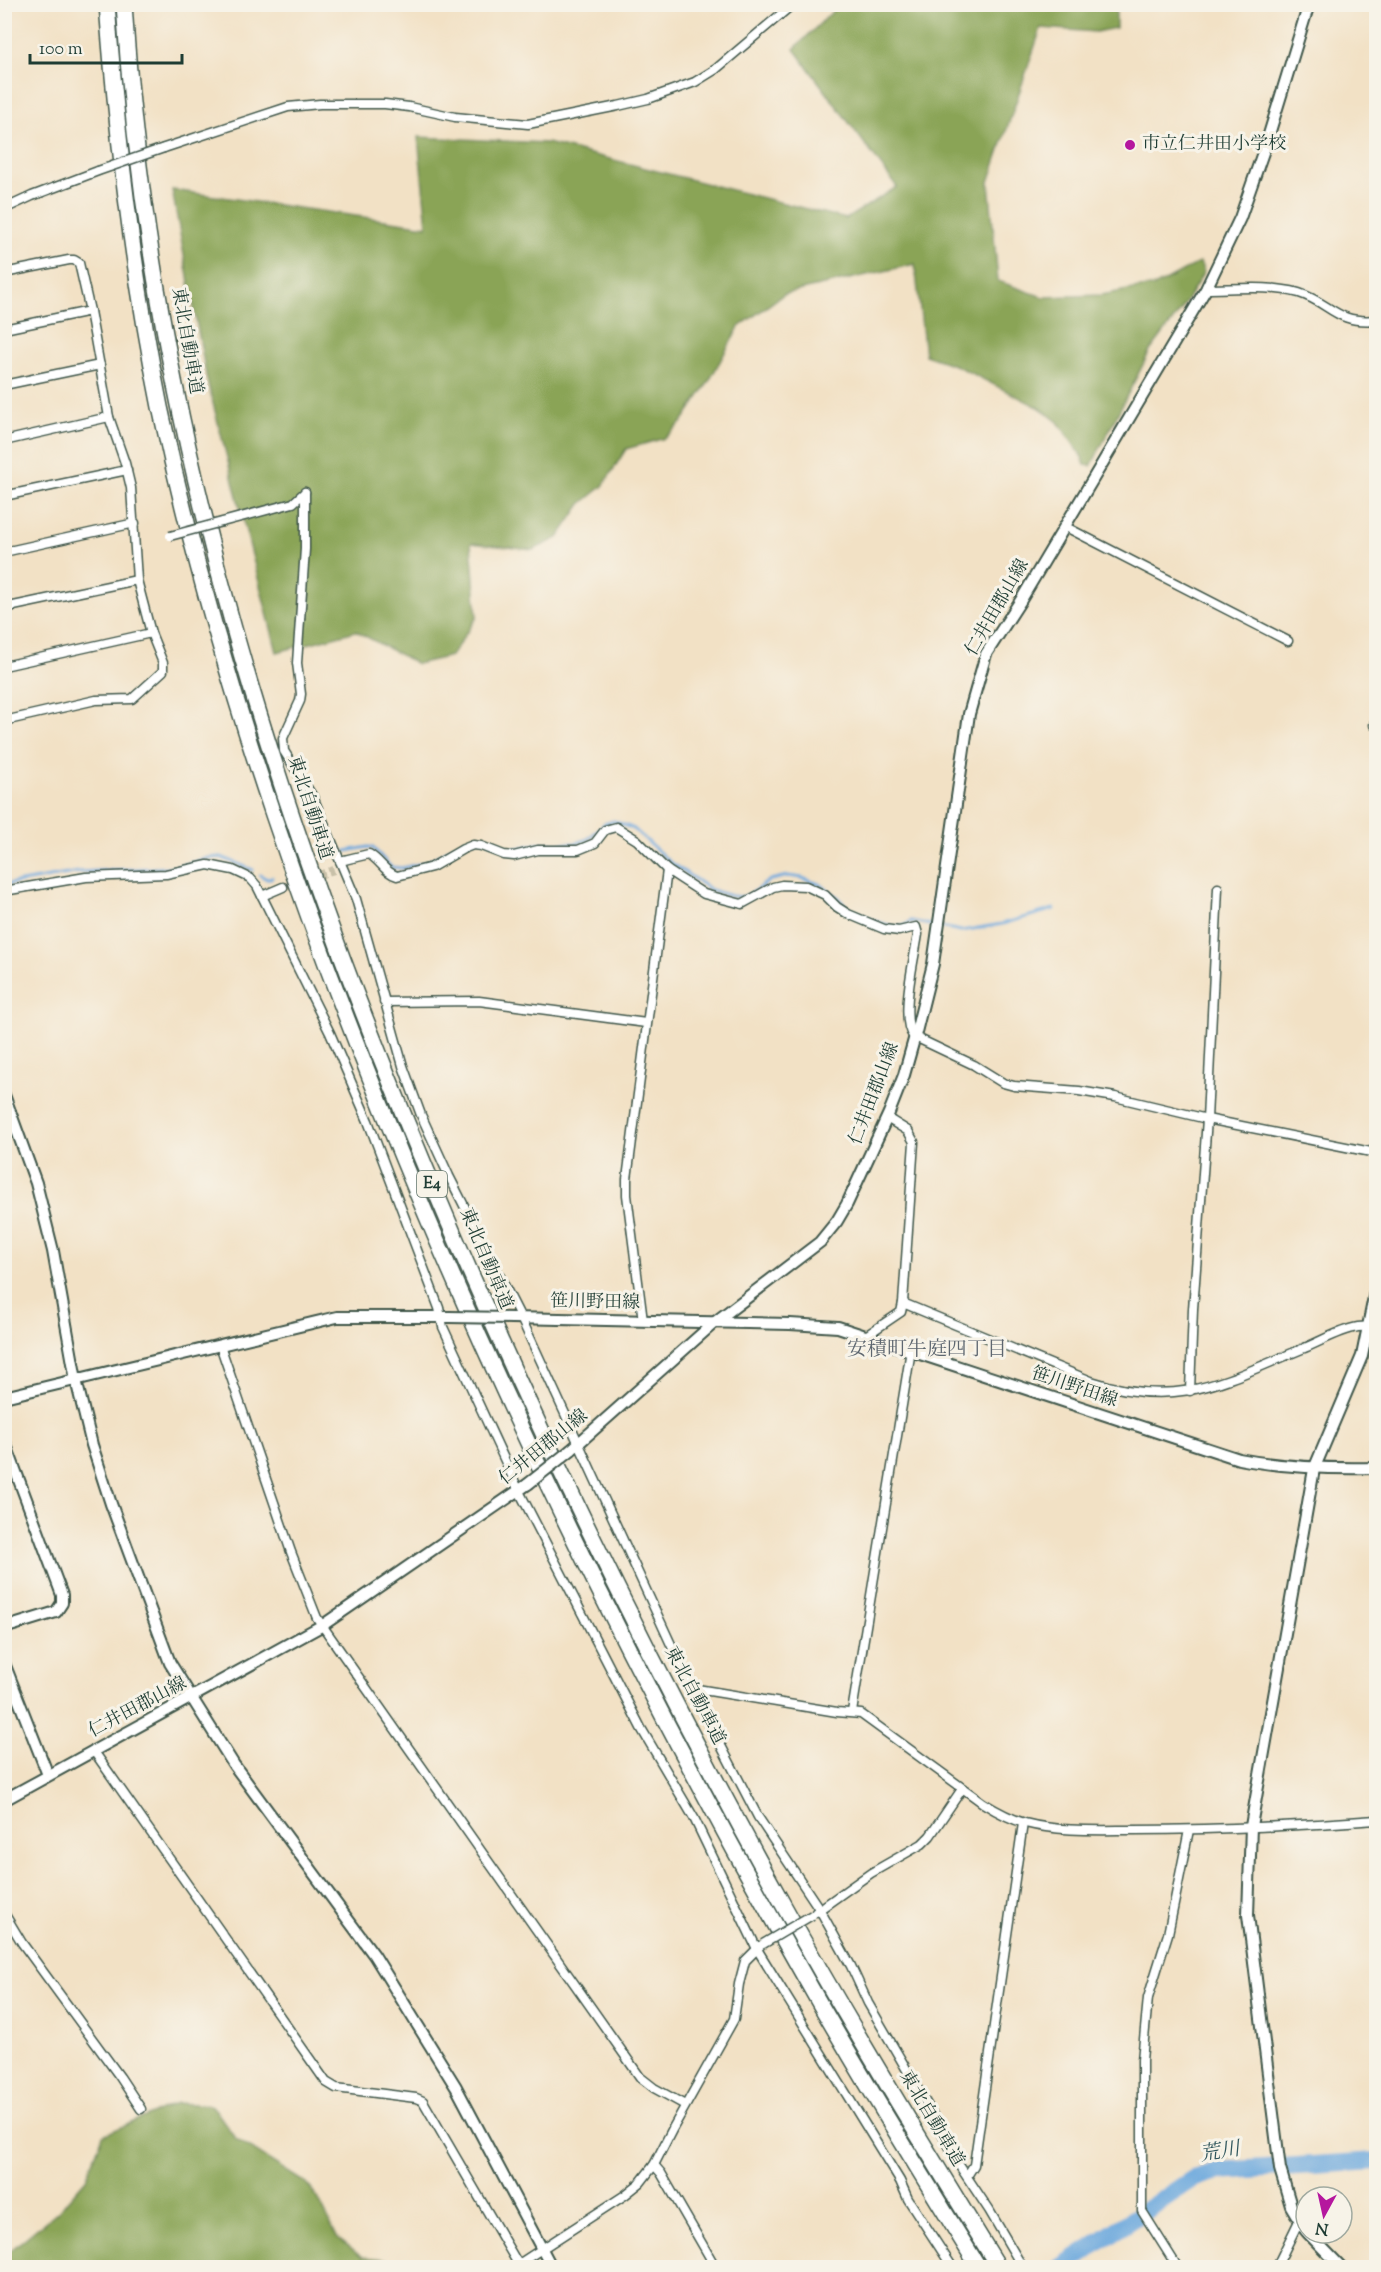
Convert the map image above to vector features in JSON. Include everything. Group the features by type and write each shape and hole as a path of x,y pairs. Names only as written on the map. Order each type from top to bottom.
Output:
{"highway":[{"name":"東北自動車道","path":"107,4 118,138 140,295 160,405 190,537 261,782 290,868 358,1051 451,1273 631,1654 703,1793 822,2009 979,2268"},
{"name":"東北自動車道","path":"124,4 135,124 152,258 178,403 207,534 242,661 306,863 375,1046 516,1378 645,1644 790,1917 881,2074 999,2268"}],"street":[{"path":"4,210 33,196 98,171 288,107 320,104 385,104 409,106 455,117 528,124 648,99 695,82 716,69 793,4"},
{"name":"仁井田郡山線","path":"4,1800 323,1625 519,1491 574,1447 715,1322 809,1251 829,1232 847,1204 886,1118 904,1075 915,1036 933,964 973,698 986,654 1021,600 1206,289 1240,218 1267,141 1309,4"},
{"path":"4,273 74,260 79,264 90,310 109,417 131,488 137,580 151,633 163,663 163,671 134,699 96,700 4,721"},
{"path":"1206,289 1286,290 1302,294 1342,318 1377,320"},
{"path":"4,328 90,310"},
{"path":"4,385 100,365"},
{"path":"4,441 109,417"},
{"path":"4,496 127,470"},
{"path":"170,536 293,503 305,492 305,549 297,663 301,694 282,742 284,751 314,797 339,866 356,899 403,1066 421,1115 574,1447 691,1688 758,1817 851,1965 868,2003 933,2115 959,2165 1023,2268"},
{"path":"4,552 135,523"},
{"path":"1064,526 1288,641"},
{"path":"4,608 137,580"},
{"path":"4,666 151,633"},
{"path":"339,866 369,854 385,870 397,876 432,867 463,849 473,846 482,846 504,855 514,856 538,850 578,850 595,843 605,830 613,827 637,840 667,870 704,894 742,904 773,887 806,886 825,895 848,914 884,929 899,931 916,927 918,934 907,1020 909,1031 1003,1083 1115,1097 1207,1119 1377,1153"},
{"path":"4,891 86,877 166,874 208,865 227,868 245,875 254,882 330,1034 368,1121 439,1308 445,1317 519,1491 641,1728 694,1818 760,1946 900,2181 908,2199 953,2268"},
{"path":"643,1321 627,1179 667,870"},
{"path":"262,896 284,887"},
{"path":"1190,1391 1193,1309 1207,1119 1218,888"},
{"path":"384,1002 479,1001 646,1023"},
{"path":"4,1095 36,1183 53,1251 76,1380 92,1445 111,1504 171,1663 191,1699 234,1765 374,1955 456,2087 552,2268"},
{"path":"867,1335 901,1312 903,1303 914,1142 909,1131 886,1118"},
{"path":"1294,2212 1280,2169 1248,1915 1251,1826 1314,1468 1373,1327 1377,1287"},
{"path":"903,1303 1104,1385 1161,1393 1190,1391 1226,1382 1349,1330 1373,1327"},
{"name":"笹川野田線","path":"5,1396 338,1317 516,1318 838,1327 1239,1460 1314,1468 1377,1468"},
{"path":"220,1345 291,1552 317,1618 640,2077 654,2088 685,2105"},
{"path":"852,1712 911,1350"},
{"path":"4,1440 62,1596 62,1603 56,1612 4,1628"},
{"path":"4,1664 48,1775"},
{"path":"691,1688 864,1715 962,1789 995,1811 1023,1823 1071,1829 1189,1830 1377,1820"},
{"path":"93,1750 326,2082 336,2088 398,2095 423,2101 516,2266 634,2189 654,2165 734,2019 745,1961 760,1946 816,1912 872,1873 922,1844 962,1789"},
{"path":"967,2175 974,2165 1023,1823"},
{"path":"1178,2268 1142,2211 1142,2060 1148,1998 1168,1934 1189,1830"},
{"path":"4,1913 22,1943 141,2109"},
{"path":"654,2165 661,2173 716,2268"},
{"path":"1276,2268 1294,2231"},
{"path":"1320,2245 1342,2268"}],"green space":[{"path":"839,5 1114,5 1116,28 1096,32 1041,28 989,182 998,281 1043,297 1102,295 1156,286 1200,262 1204,272 1181,310 1150,351 1091,466 1085,465 1081,455 1058,422 1040,408 957,366 925,355 915,264 784,294 739,327 708,383 682,422 665,438 626,449 603,486 581,504 558,538 533,550 471,543 477,617 451,656 417,664 356,631 277,652 207,380 172,190 427,226 418,137 547,143 846,219 897,187 794,49"},
{"path":"177,2103 209,2105 215,2109 236,2139 307,2184 318,2198 337,2237 363,2257 386,2259 392,2267 5,2267 5,2255 58,2211 86,2179 103,2135"}],"waterway":[{"path":"346,851 373,848 391,867 402,868 428,862 465,840 485,839 510,850 537,844 577,843 588,839 604,824 614,821 634,829 671,863 711,890 732,896 749,895 770,880 788,876 802,878 819,884 839,898 847,908 875,921 895,927 904,926 911,921 961,931 1002,924 1054,909"},
{"path":"326,858 334,854"},
{"path":"4,885 79,872 176,867 208,858 221,857 253,870"},
{"path":"260,875 267,879 272,877"},
{"name":"荒川","path":"1060,2268 1193,2179 1218,2171 1376,2161"}],"tunnel":[{"path":"283,887 334,870"}],"place":[{"name":"市立仁井田小学校","path":"1130,145"}],"district":[{"name":"安積町牛庭四丁目","path":"927,1350"}]}
